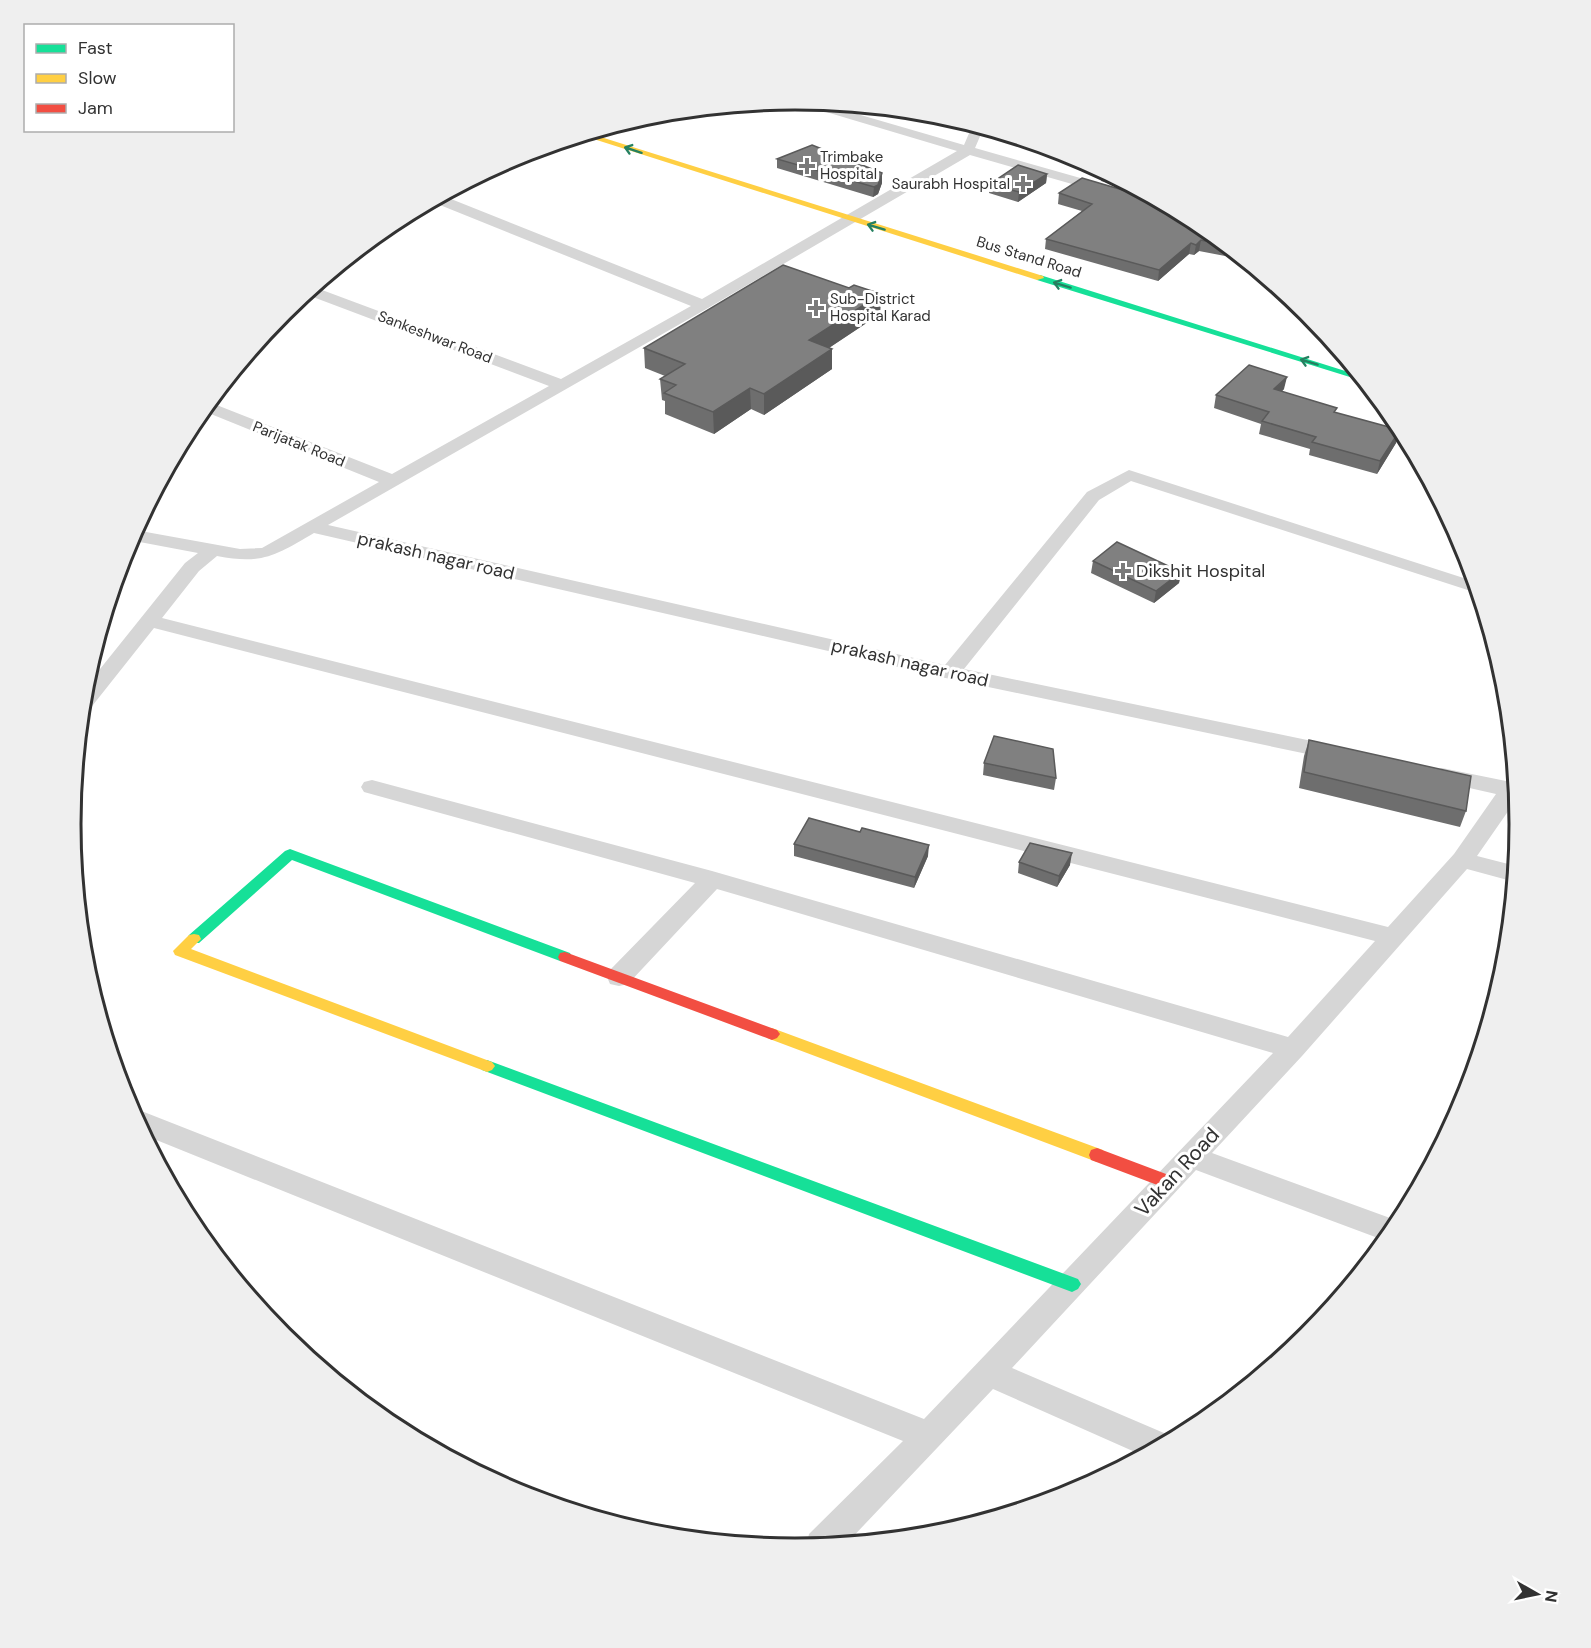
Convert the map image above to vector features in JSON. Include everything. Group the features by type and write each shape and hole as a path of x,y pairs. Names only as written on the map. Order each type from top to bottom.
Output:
{"main road":[{"path":"618,132 1174,309 1336,356"},
{"name":"Bus Stand Road","path":"597,138 683,166 863,210 1351,376"},
{"path":"1072,1284 180,951 290,854 1168,1182"}],"street":[{"path":"832,111 1122,194"},
{"path":"142,537 240,555 266,553 703,305 968,150 975,133"},
{"path":"444,202 703,305"},
{"name":"Sankeshwar Road","path":"317,293 562,385"},
{"name":"Parijatak Road","path":"214,410 393,481"},
{"path":"950,673 1093,496 1129,475 1469,586"},
{"name":"prakash nagar road","path":"311,527 950,673 1359,758"},
{"path":"94,690 192,567 214,550"},
{"path":"150,621 1394,938"},
{"path":"1417,770 1508,785"},
{"path":"372,787 712,879 1293,1049"},
{"name":"Vakan Road","path":"830,1537 929,1436 1293,1049 1462,860 1509,794"},
{"path":"1462,860 1508,872"},
{"path":"619,977 712,879"},
{"path":"148,1124 929,1436"},
{"path":"1192,1157 1384,1228"},
{"path":"989,1372 1152,1444"}],"building":[{"path":"812,145 882,173 878,185 874,187 777,159"},
{"path":"1018,165 1047,174 1019,192 990,184"},
{"path":"1082,178 1128,192 1153,205 1208,242 1201,240 1196,245 1191,243 1159,270 1046,239 1092,204 1059,193"},
{"path":"783,265 849,288 854,285 881,294 809,340 832,349 764,394 750,388 713,412 664,393 676,385 660,379 685,364 644,348"},
{"path":"1249,365 1287,377 1274,389 1337,408 1334,412 1390,427 1396,437 1380,461 1312,442 1316,437 1262,421 1269,412 1216,395"},
{"path":"1117,542 1181,572 1156,591 1093,561"},
{"path":"994,736 1053,749 1056,778 984,763"},
{"path":"1309,740 1471,776 1466,811 1304,772"},
{"path":"809,818 860,832 862,828 929,845 915,877 794,844"},
{"path":"1030,843 1072,853 1059,876 1019,862"}],"traffic: fast":[{"path":"1040,278 1352,376"},
{"path":"194,939 290,854 565,957"},
{"path":"487,1066 1072,1284"}],"traffic: slow":[{"path":"597,138 1040,278"},
{"path":"194,939 180,951 487,1066"},
{"path":"772,1034 1097,1155"}],"traffic: jam":[{"path":"565,957 772,1034"},
{"path":"1097,1155 1168,1182"}],"place":[{"name":"Trimbake Hospital","path":"807,166"},
{"name":"Saurabh Hospital","path":"1023,184"},
{"name":"Sub-District Hospital Karad","path":"816,308"},
{"name":"Dikshit Hospital","path":"1123,571"}]}
